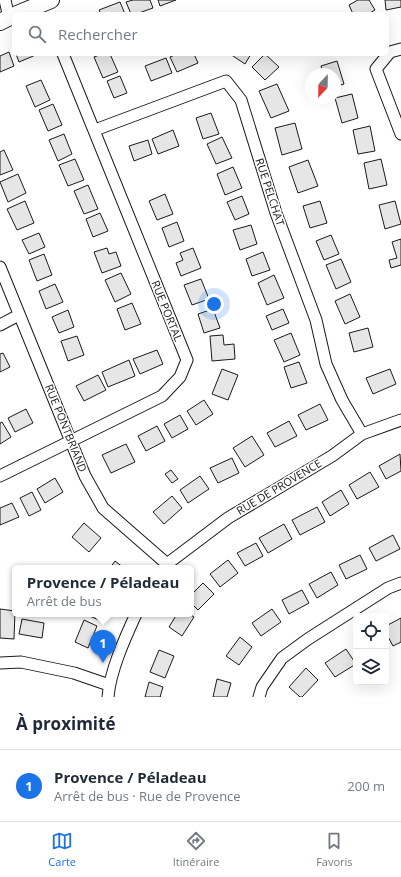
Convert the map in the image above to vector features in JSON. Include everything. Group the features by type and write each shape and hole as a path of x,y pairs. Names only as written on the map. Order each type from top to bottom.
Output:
{"street":[{"path":"5,0 10,17"},
{"path":"27,12 47,6"},
{"path":"389,53 401,49"},
{"name":"RUE PORTAL","path":"0,476 162,396 180,378 187,360 65,56"},
{"path":"387,56 376,69 401,134"},
{"name":"RUE PELCHAT","path":"95,130 226,81 241,100 276,214 316,320 326,364 342,400 362,434"},
{"name":"RUE PONTBRIAND","path":"0,267 85,476 103,508 165,565"},
{"path":"0,325 19,315"},
{"name":"RUE DE PROVENCE","path":"167,565 228,518 332,456 362,434 401,420"},
{"path":"259,697 262,687 282,658 308,639 388,588 401,583"},
{"path":"108,697 109,685 126,636 135,617"},
{"path":"0,663 21,662 74,673 109,685"}],"building":[{"path":"133,0 150,0 153,8 142,12 130,12 126,2"},
{"path":"158,0 176,0 160,6"},
{"path":"358,0 369,0 375,10 372,12 352,12 349,5"},
{"path":"385,0 401,0 401,7 386,10"},
{"path":"120,2 124,12 100,12 99,10"},
{"path":"9,52 14,66 0,72 0,56"},
{"path":"17,56 33,56 19,62"},
{"path":"111,56 118,72 103,78 94,57"},
{"path":"195,56 198,63 177,72 170,57"},
{"path":"233,56 250,56 245,64"},
{"path":"263,56 267,56 279,67 265,80 252,67"},
{"path":"166,58 172,73 151,81 145,66"},
{"path":"337,61 339,68 322,68 321,66"},
{"path":"341,74 344,84 341,85"},
{"path":"120,76 127,93 114,98 107,81"},
{"path":"41,80 50,100 35,107 26,86"},
{"path":"277,84 289,111 271,118 259,91"},
{"path":"352,94 358,118 342,123 337,104 341,104 341,97"},
{"path":"53,104 62,125 48,131 39,110"},
{"path":"211,113 219,134 203,139 196,118"},
{"path":"295,123 302,149 282,155 275,128"},
{"path":"370,126 375,151 358,154 353,130"},
{"path":"173,130 179,146 158,154 152,139"},
{"path":"64,134 72,154 58,161 49,140"},
{"path":"222,137 232,158 216,164 207,144"},
{"path":"148,140 152,154 134,161 129,146"},
{"path":"4,150 13,170 0,175 0,152"},
{"path":"75,159 84,180 68,186 59,165"},
{"path":"381,159 387,185 369,189 364,163"},
{"path":"308,160 318,186 298,193 289,167"},
{"path":"233,167 242,188 225,195 217,174"},
{"path":"18,174 26,193 8,202 0,182"},
{"path":"88,185 98,209 84,214 74,191"},
{"path":"165,194 173,214 157,220 149,201"},
{"path":"242,196 249,214 235,220 227,202"},
{"path":"25,201 34,223 17,230 7,209"},
{"path":"320,201 327,223 310,228 303,206"},
{"path":"395,201 401,224 385,229 379,205"},
{"path":"100,213 108,231 93,237 86,219"},
{"path":"177,222 184,241 169,247 162,228"},
{"path":"251,225 257,244 240,250 233,230"},
{"path":"39,233 45,247 29,254 22,240"},
{"path":"331,235 339,254 324,260 316,241"},
{"path":"401,239 401,265 391,268 389,260 397,258 392,242"},
{"path":"107,248 109,254 116,252 121,266 102,273 94,252"},
{"path":"193,248 201,268 181,276 176,263 183,260 180,253"},
{"path":"263,252 270,270 252,276 246,259"},
{"path":"44,254 52,275 37,281 29,260"},
{"path":"341,259 351,282 336,289 326,265"},
{"path":"121,273 131,294 115,302 105,280"},
{"path":"274,275 284,298 267,305 258,283"},
{"path":"201,279 209,299 192,305 184,285"},
{"path":"55,284 63,302 46,309 39,291"},
{"path":"350,294 360,317 345,324 335,301"},
{"path":"132,303 141,324 125,330 117,309"},
{"path":"213,309 220,328 204,333 198,314"},
{"path":"283,309 289,323 272,330 266,316"},
{"path":"68,310 74,327 59,333 52,317"},
{"path":"368,328 373,347 354,352 349,333"},
{"path":"291,333 300,355 284,362 274,340"},
{"path":"223,335 224,345 234,344 235,359 212,361 210,336"},
{"path":"77,336 84,355 68,361 61,341"},
{"path":"157,350 163,364 140,374 133,359"},
{"path":"3,353 10,367 0,372 0,354"},
{"path":"129,360 135,376 108,387 102,372"},
{"path":"299,362 307,383 291,388 284,367"},
{"path":"222,369 238,375 228,400 212,394"},
{"path":"390,369 396,384 373,394 366,378"},
{"path":"98,375 106,390 84,401 76,386"},
{"path":"204,400 213,414 196,425 187,411"},
{"path":"320,404 328,420 306,430 298,415"},
{"path":"26,409 33,423 15,432 8,418"},
{"path":"180,415 188,429 172,438 164,424"},
{"path":"289,421 297,436 275,447 267,433"},
{"path":"2,422 11,437 0,444 0,423"},
{"path":"157,426 165,441 146,451 138,436"},
{"path":"252,436 264,455 245,467 233,448"},
{"path":"126,444 135,462 111,473 102,455"},
{"path":"400,454 401,471 386,479 379,466"},
{"path":"232,458 239,473 218,483 210,468"},
{"path":"171,470 178,479 172,483 165,474"},
{"path":"370,472 379,487 357,499 349,485"},
{"path":"200,476 209,489 188,503 180,490"},
{"path":"55,478 63,492 45,503 37,489"},
{"path":"341,490 349,504 330,516 322,502"},
{"path":"32,492 41,510 29,516 20,498"},
{"path":"172,496 182,508 164,524 153,512"},
{"path":"12,503 19,517 0,525 0,508"},
{"path":"317,507 325,522 300,535 292,520"},
{"path":"84,523 101,538 89,552 72,537"},
{"path":"284,524 292,539 268,553 259,538"},
{"path":"393,535 400,549 376,561 369,548"},
{"path":"256,543 263,556 245,566 237,553"},
{"path":"360,555 367,569 346,579 339,565"},
{"path":"228,560 238,573 220,587 210,574"},
{"path":"115,561 120,565 112,565"},
{"path":"331,572 338,585 317,598 309,584"},
{"path":"203,583 214,594 198,610 194,606 194,592"},
{"path":"302,590 309,603 289,614 282,600"},
{"path":"0,609 12,611 12,617 15,617 14,639 0,638"},
{"path":"272,609 281,622 261,636 252,623"},
{"path":"92,617 100,617 99,620"},
{"path":"175,617 194,617 182,636 169,627"},
{"path":"401,618 401,642 393,646 389,639 389,624"},
{"path":"22,619 44,623 42,638 19,634"},
{"path":"84,620 97,626 88,648 75,642"},
{"path":"240,637 252,647 239,665 226,656"},
{"path":"346,649 353,660 353,666 335,677 325,663"},
{"path":"159,650 174,656 165,678 150,672"},
{"path":"306,668 318,680 302,697 300,697 289,687"},
{"path":"217,679 231,683 227,697 213,697"},
{"path":"149,682 163,687 160,697 145,697"}],"place":[{"name":"Provence / Péladeau","path":"103,663"}]}
